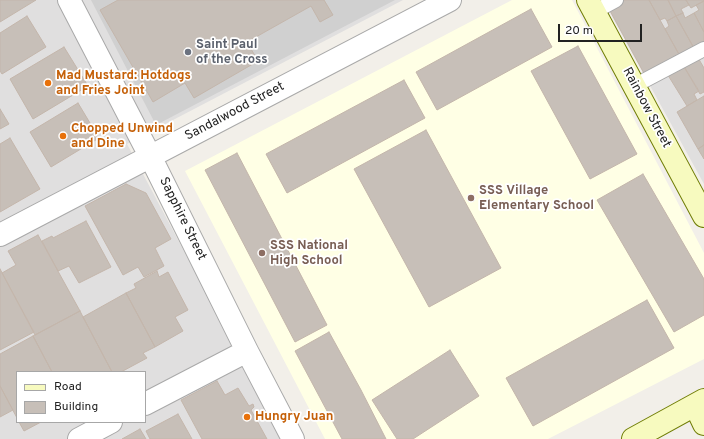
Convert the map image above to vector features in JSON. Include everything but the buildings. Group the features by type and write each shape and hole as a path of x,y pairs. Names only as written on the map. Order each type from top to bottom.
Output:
{"street":[{"name":"Sandalwood Street","path":"0,235 450,0"},
{"name":"Sapphire Street","path":"74,2 247,351 294,439"},
{"name":"Rainbow Street","path":"591,6 704,216"},
{"path":"146,403 247,351"},
{"path":"633,439 701,410"},
{"path":"79,439 110,423"}],"lane":[{"path":"591,6 616,0"},
{"path":"634,86 704,49"}],"shaded area":[{"path":"0,0 403,0 127,144 284,439 0,439"},
{"name":"Saint Paul of the Cross","path":"91,0 395,0 156,125"},
{"name":"SSS Village Elementary School","path":"512,0 572,0 704,253 704,359 548,439 325,439 185,171"},
{"path":"603,0 704,0 704,184"}],"place":[{"name":"Saint Paul of the Cross","path":"188,52"},
{"name":"Mad Mustard: Hotdogs and Fries Joint","path":"48,83"},
{"name":"Chopped Unwind and Dine","path":"63,136"},
{"name":"SSS Village Elementary School","path":"471,198"},
{"name":"SSS National High School","path":"262,253"},
{"name":"Hungry Juan","path":"247,417"}]}
